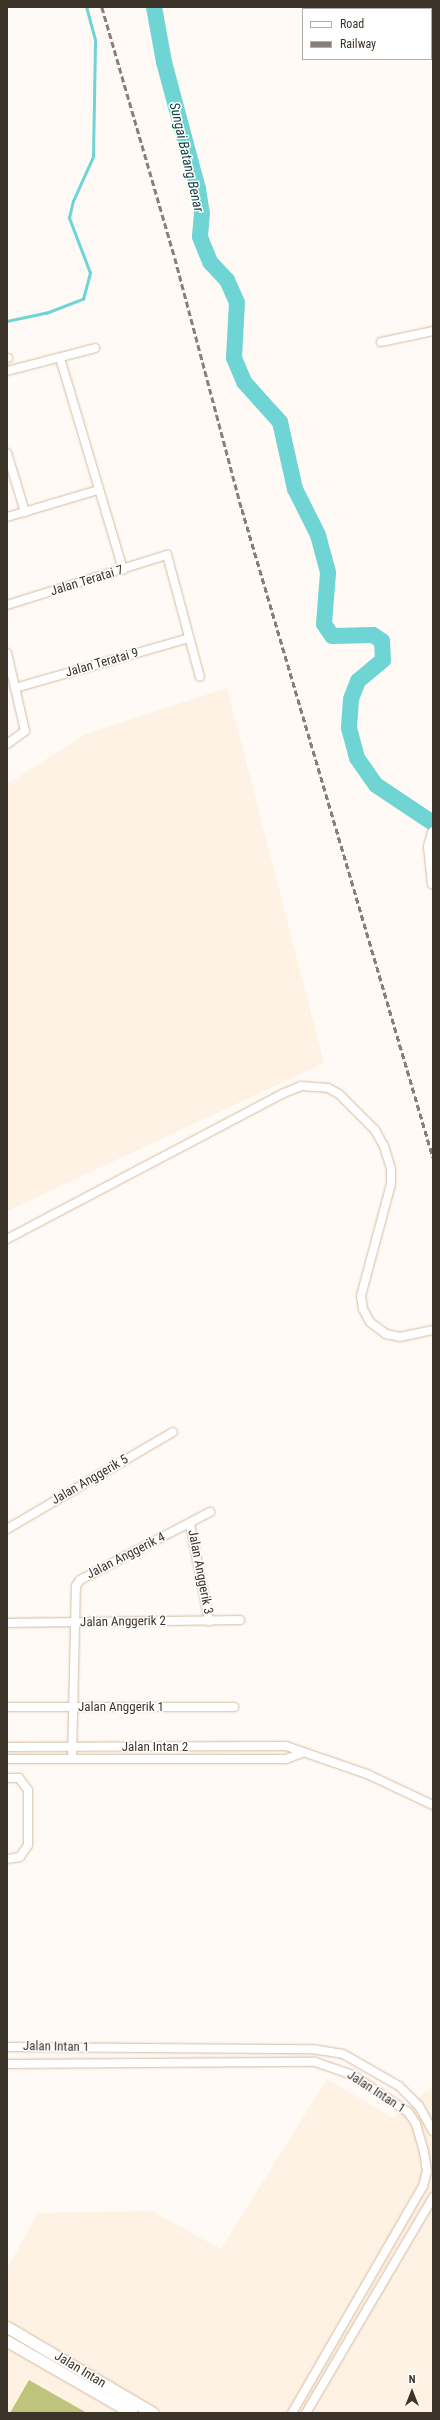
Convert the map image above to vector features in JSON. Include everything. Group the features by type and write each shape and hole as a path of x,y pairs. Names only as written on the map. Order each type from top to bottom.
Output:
{"street":[{"path":"382,342 433,331"},
{"path":"7,371 94,348"},
{"path":"60,358 123,570"},
{"path":"7,453 25,512"},
{"path":"7,517 98,490"},
{"name":"Jalan Teratai 7","path":"7,605 167,555 190,638"},
{"path":"190,638 200,677"},
{"name":"Jalan Teratai 9","path":"15,688 190,638"},
{"path":"7,654 24,731 7,744"},
{"path":"433,832 429,846 433,883"},
{"path":"7,1238 284,1092 301,1086 328,1088 339,1094 375,1130 384,1146 390,1169 391,1184 360,1296 363,1309 370,1322 386,1334 400,1337 433,1330"},
{"name":"Jalan Anggerik 5","path":"7,1529 173,1432"},
{"name":"Jalan Anggerik 4","path":"73,1622 76,1586 80,1580 190,1524 210,1512"},
{"name":"Jalan Anggerik 3","path":"190,1524 209,1621"},
{"name":"Jalan Anggerik 2","path":"7,1623 240,1620"},
{"path":"72,1759 73,1622"},
{"name":"Jalan Anggerik 1","path":"7,1707 234,1707"},
{"name":"Jalan Intan 2","path":"7,1747 286,1746 302,1753 367,1774 433,1805"},
{"name":"Jalan Intan 2","path":"7,1759 286,1759 302,1753"},
{"path":"7,1778 19,1778 28,1790 26,1853 16,1859 7,1859"},
{"name":"Jalan Intan 1","path":"7,2047 312,2049 343,2054 399,2086 419,2106 433,2131"},
{"name":"Jalan Intan 1","path":"7,2064 315,2062 353,2075 408,2112 416,2124 424,2152 427,2171 423,2186 292,2413"},
{"path":"306,2413 433,2197"},
{"name":"Jalan Intan","path":"7,2327 153,2413"},
{"name":"Jalan Intan","path":"7,2341 132,2413"}],"shaded area":[{"path":"227,688 324,1063 7,1211 7,784 86,734"},
{"path":"327,2079 393,2118 433,2086 433,2413 7,2413 7,2268 38,2213 152,2211 221,2249"}],"green space":[{"path":"29,2380 87,2413 10,2413"}],"waterway":[{"path":"7,321 46,313 83,299 90,273 69,218 73,201 93,157 95,40 86,7"},
{"name":"Sungai Batang Benar","path":"154,7 164,62 198,189 202,213 200,237 210,262 227,280 237,302 234,358 244,382 280,422 295,489 318,535 328,573 324,624 332,636 373,635 382,641 383,660 358,681 351,699 349,728 357,758 376,785 433,823"}],"railway":[{"path":"102,7 175,258 242,509 433,1157"}]}
